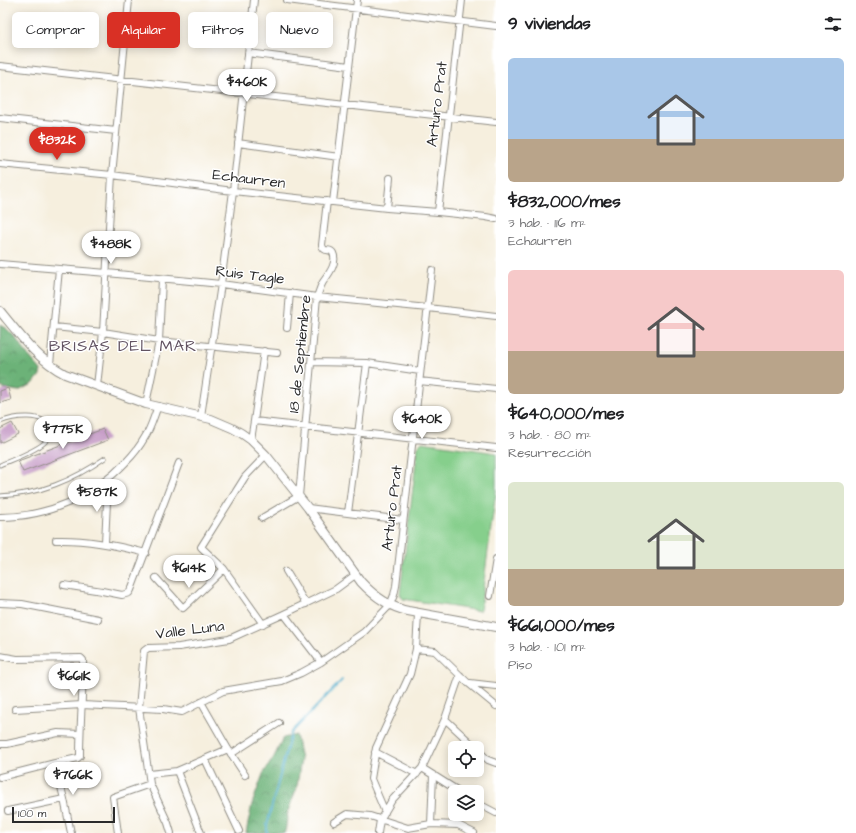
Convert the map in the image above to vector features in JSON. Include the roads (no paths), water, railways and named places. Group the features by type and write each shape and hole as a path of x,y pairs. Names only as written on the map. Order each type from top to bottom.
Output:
{"street":[{"path":"97,386 103,332 112,175 129,0"},
{"path":"201,416 221,284 233,191 254,0"},
{"path":"287,0 496,26"},
{"name":"18 de Septiembre","path":"299,496 317,297 320,288 331,271 334,262 334,254 331,251 323,249 322,245 339,157 357,0"},
{"name":"Arturo Prat","path":"438,212 462,0"},
{"path":"248,53 350,66"},
{"path":"0,66 496,122"},
{"path":"0,118 116,131"},
{"path":"238,144 339,157"},
{"name":"Echaurren","path":"0,164 112,175 233,191 496,219"},
{"path":"387,208 390,178"},
{"name":"Ruis Tagle","path":"0,264 221,284 317,297 496,316"},
{"path":"50,364 59,269"},
{"name":"Arturo Prat","path":"390,605 396,586 432,270"},
{"path":"146,404 159,341 162,279"},
{"path":"287,328 290,293"},
{"path":"0,311 28,344 50,364 65,374 146,404 212,419 232,428 250,440 266,455 299,496 361,582 372,593 390,605 418,614 496,626"},
{"path":"54,327 103,332 159,341 277,353"},
{"path":"250,440 264,351"},
{"path":"311,362 367,363 420,371"},
{"path":"348,512 367,363"},
{"path":"419,381 496,388"},
{"path":"0,517 32,514 56,508 80,498 105,482 126,463 142,443 158,406"},
{"path":"254,421 496,448"},
{"path":"263,624 224,569 201,547 245,477 266,455"},
{"path":"64,585 122,595 127,594 131,590 179,463"},
{"path":"105,482 107,502 105,543"},
{"path":"262,518 299,496"},
{"path":"308,508 403,520"},
{"path":"56,540 80,540 105,543 146,553"},
{"path":"490,596 496,559"},
{"path":"156,578 183,608 224,569"},
{"path":"286,571 306,604"},
{"name":"Valle Luna","path":"171,833 150,784 139,708 144,651 148,648 179,647 229,639 336,589 355,574"},
{"path":"0,603 22,604 98,619"},
{"path":"15,709 82,705 163,709 182,712 223,692 282,681 301,673 321,662 364,632 390,605"},
{"path":"284,614 321,662"},
{"path":"385,812 371,779 375,752 410,674 416,649 418,614"},
{"path":"416,649 435,652 468,683 496,706"},
{"path":"0,656 17,659 81,658 83,660 80,756 78,758 0,777"},
{"path":"378,833 380,820 392,800 422,768 445,719 460,675"},
{"path":"468,683 496,686"},
{"path":"201,702 245,775"},
{"path":"445,719 468,741"},
{"path":"149,774 177,771 205,759 230,752 279,723"},
{"path":"0,744 7,744 58,733 80,734"},
{"path":"375,752 417,774"},
{"path":"484,756 488,760 496,763"},
{"path":"205,759 239,831"},
{"path":"55,763 71,833"},
{"path":"422,768 449,785"},
{"path":"177,771 201,833"},
{"path":"431,824 433,775"},
{"path":"118,833 113,797 150,784"},
{"path":"8,811 64,799"},
{"path":"484,807 496,813"},
{"path":"334,822 347,814 370,816 408,828 431,824 458,825 474,833"}],"lane":[{"path":"0,422 19,417 32,418 44,422 50,433 48,439 40,446 0,465"},
{"path":"0,496 28,493 57,485 82,473 105,458"}],"waterway":[{"path":"267,833 267,825 291,733 342,680"}],"district":[{"name":"BRISAS DEL MAR","path":"123,346"}]}
